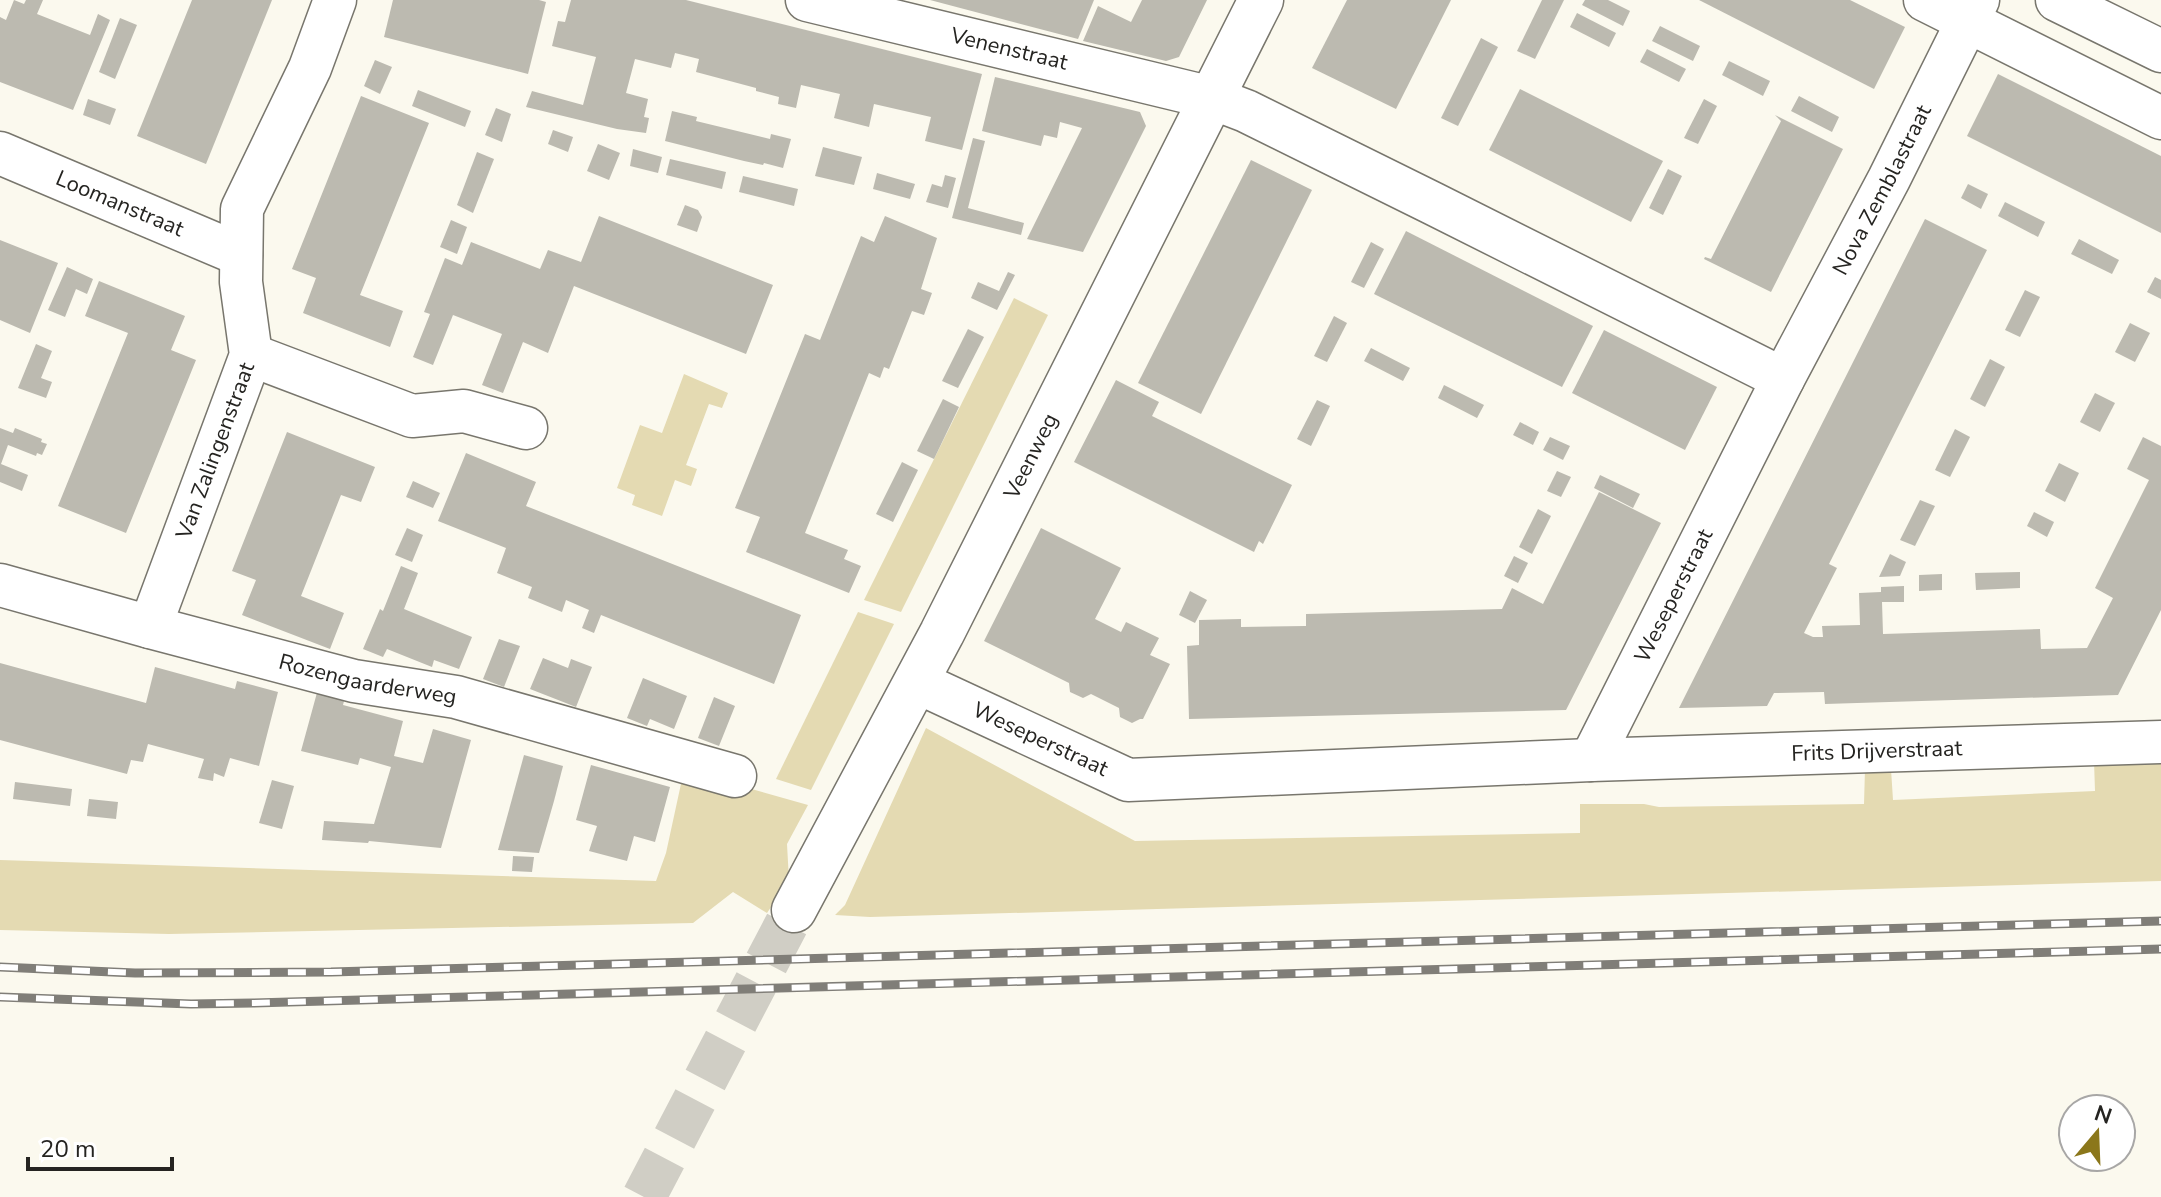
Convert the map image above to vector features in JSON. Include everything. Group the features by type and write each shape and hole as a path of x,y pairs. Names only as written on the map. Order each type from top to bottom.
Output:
{"street":[{"name":"Van Zalingenstraat","path":"150,627 251,355 241,282 242,209 310,68 335,0"},
{"name":"Venenstraat","path":"807,0 1212,98"},
{"name":"Veenweg","path":"794,910 917,682 1261,0"},
{"path":"1925,0 1973,10 2161,118"},
{"path":"2057,0 2161,51"},
{"name":"Nova Zemblastraat","path":"1783,379 1889,179 1973,10"},
{"path":"1212,98 1246,111 1783,379"},
{"name":"Loomanstraat","path":"0,153 241,255"},
{"path":"251,355 412,416 464,411 526,428"},
{"name":"Weseperstraat","path":"917,682 1128,780 1591,760 1783,379"},
{"name":"Rozengaarderweg","path":"0,585 354,681 456,697 735,776"},
{"name":"Frits Drijverstraat","path":"1591,760 2161,742"}],"shaded area":[{"path":"1014,298 1048,315 901,612 864,600"},
{"path":"684,374 728,393 722,408 709,404 686,465 697,469 691,486 675,480 662,516 632,505 635,495 617,488 640,425 662,433"},
{"path":"858,612 894,624 811,790 776,779"},
{"path":"926,728 1135,841 1580,833 1580,804 1644,804 1659,807 1864,804 1865,769 1891,769 1893,800 2095,791 2094,761 2161,759 2161,881 870,917 835,915 845,905"},
{"path":"684,770 808,805 787,844 789,880 767,913 733,892 693,923 169,934 0,930 0,860 656,881 666,853"}],"building":[{"path":"14,0 24,4 26,0 43,0 37,14 90,35 98,14 110,20 73,110 0,82 0,17 6,20"},
{"path":"192,0 272,0 206,164 137,136"},
{"path":"393,0 546,2 528,74 384,37"},
{"path":"571,0 686,0 982,74 962,150 925,141 931,117 874,104 869,127 834,118 840,94 801,85 796,108 778,104 779,97 756,91 756,88 696,72 699,59 675,53 671,68 635,59 626,93 648,99 644,117 649,118 646,133 526,107 532,91 583,105 596,57 552,46 558,21 565,22"},
{"path":"930,0 1094,0 1078,39"},
{"path":"1142,0 1207,0 1179,57 1166,61 1083,41 1098,6 1131,22"},
{"path":"1347,0 1451,0 1396,109 1312,68"},
{"path":"1542,0 1564,0 1535,59 1517,51"},
{"path":"1585,0 1608,0 1630,11 1623,26 1582,5"},
{"path":"1699,0 1850,0 1905,27 1874,89"},
{"path":"1577,13 1616,33 1609,47 1570,27"},
{"path":"120,18 137,25 115,79 99,72"},
{"path":"1660,26 1700,46 1693,61 1652,41"},
{"path":"1481,38 1498,47 1458,126 1441,118"},
{"path":"1647,49 1686,69 1679,82 1640,62"},
{"path":"375,60 392,67 380,94 364,86"},
{"path":"1729,61 1770,81 1763,96 1722,75"},
{"path":"1998,74 2161,156 2161,233 1967,136"},
{"path":"995,77 1140,112 1146,126 1083,252 1027,239 1082,128 1060,122 1057,138 1044,135 1041,146 982,131"},
{"path":"1520,89 1663,161 1631,222 1489,150"},
{"path":"418,90 471,111 465,127 412,106"},
{"path":"361,96 429,123 360,295 403,311 390,347 303,313 316,278 292,269"},
{"path":"1799,96 1839,117 1832,132 1791,111"},
{"path":"88,99 116,109 110,125 83,115"},
{"path":"1704,99 1717,106 1698,144 1684,138"},
{"path":"496,108 511,114 502,142 485,135"},
{"path":"672,111 697,117 696,121 770,139 771,134 791,139 783,168 665,141"},
{"path":"1775,115 1843,149 1771,292 1704,259 1711,259 1781,121"},
{"path":"553,130 573,137 568,152 548,144"},
{"path":"973,138 985,141 968,208 1024,223 1021,235 952,218"},
{"path":"598,144 620,153 609,180 587,171"},
{"path":"823,147 862,157 854,185 815,176"},
{"path":"633,149 662,157 658,173 630,166"},
{"path":"477,152 494,159 473,213 457,205"},
{"path":"670,159 726,172 722,189 666,175"},
{"path":"1251,160 1312,190 1201,414 1138,383"},
{"path":"1668,169 1682,176 1663,215 1649,208"},
{"path":"877,173 915,184 910,199 873,189"},
{"path":"945,175 956,178 948,208 926,202 932,184 942,187"},
{"path":"743,176 798,189 794,206 739,192"},
{"path":"1968,184 1988,194 1981,209 1961,198"},
{"path":"2005,202 2045,222 2038,237 1998,216"},
{"path":"685,205 698,210 702,217 697,232 677,225"},
{"path":"599,216 773,285 746,354 574,286 548,353 523,342 503,393 482,385 502,334 453,315 433,365 413,357 430,314 424,312 445,258 462,265 471,242 540,269 548,250 581,262"},
{"path":"885,216 937,238 921,289 932,293 924,315 912,311 889,369 884,367 880,378 869,373 805,533 848,550 844,559 861,566 849,593 746,552 760,517 735,508 805,334 820,340 861,236 874,242"},
{"path":"1925,219 1987,250 1829,564 1837,568 1804,633 1823,637 1822,626 1860,625 1859,593 1881,592 1881,587 1904,586 1904,602 1882,602 1883,634 2040,629 2041,649 2087,648 2113,598 2095,588 2149,480 2127,469 2143,437 2161,446 2161,610 2118,695 1825,704 1824,692 1774,693 1767,706 1679,708"},
{"path":"451,220 467,227 457,254 440,247"},
{"path":"1406,231 1593,326 1562,387 1374,294"},
{"path":"2079,239 2119,260 2112,274 2071,254"},
{"path":"0,240 58,263 30,333 0,320"},
{"path":"1371,242 1384,249 1364,288 1351,282"},
{"path":"67,267 93,279 87,294 76,289 65,317 48,310"},
{"path":"1008,272 1015,275 997,310 971,298 978,282 999,291"},
{"path":"2155,277 2161,280 2161,299 2147,292"},
{"path":"99,281 185,316 171,350 196,360 126,533 58,506 128,333 85,316"},
{"path":"2025,290 2040,297 2020,337 2005,330"},
{"path":"1334,316 1347,323 1327,362 1314,356"},
{"path":"2130,323 2150,333 2135,362 2115,352"},
{"path":"968,329 984,337 958,388 942,381"},
{"path":"1604,330 1717,387 1685,450 1572,393"},
{"path":"36,344 52,351 41,378 52,382 46,398 18,388"},
{"path":"1371,348 1410,368 1403,381 1364,361"},
{"path":"1990,359 2005,367 1985,407 1970,399"},
{"path":"1116,380 1159,402 1152,416 1292,485 1263,544 1259,541 1254,552 1074,462"},
{"path":"1444,385 1484,405 1477,418 1438,398"},
{"path":"2095,393 2115,403 2100,432 2080,422"},
{"path":"943,399 959,407 934,459 917,451"},
{"path":"1317,400 1330,406 1311,446 1297,439"},
{"path":"1520,422 1539,432 1533,445 1513,435"},
{"path":"0,428 13,433 15,428 47,444 42,455 37,453 36,456 8,445 1,464 28,475 22,491 0,482"},
{"path":"1955,429 1970,437 1950,477 1935,470"},
{"path":"287,432 375,467 361,502 341,495 301,596 344,613 330,649 242,615 256,580 232,571"},
{"path":"1550,437 1570,446 1563,460 1543,450"},
{"path":"466,453 536,482 526,506 801,615 774,684 601,615 594,633 582,628 589,610 566,600 562,612 528,598 532,587 497,573 506,548 438,521"},
{"path":"902,462 918,470 893,522 876,514"},
{"path":"2059,463 2079,473 2065,502 2045,491"},
{"path":"1557,471 1571,477 1561,497 1547,491"},
{"path":"1600,475 1640,494 1633,508 1594,488"},
{"path":"413,481 440,493 433,508 406,497"},
{"path":"1599,492 1661,523 1566,710 1189,719 1187,646 1199,645 1199,620 1241,619 1241,627 1306,626 1306,614 1502,609 1512,588 1543,604"},
{"path":"1920,500 1935,506 1915,546 1900,540"},
{"path":"1538,509 1551,516 1532,554 1519,547"},
{"path":"2034,512 2054,522 2047,537 2027,526"},
{"path":"407,528 423,535 412,562 395,555"},
{"path":"1041,528 1121,568 1095,619 1121,632 1126,622 1159,638 1150,655 1170,664 1143,719 1132,723 1120,717 1119,708 1091,694 1083,698 1070,692 1069,683 984,641"},
{"path":"1890,554 1906,562 1900,576 1879,577"},
{"path":"1514,556 1528,563 1518,583 1504,576"},
{"path":"401,566 418,573 404,609 472,637 459,669 434,660 432,667 387,649 383,657 363,649"},
{"path":"2020,572 2020,588 1976,590 1975,573"},
{"path":"1942,574 1942,590 1919,591 1919,575"},
{"path":"1190,591 1207,600 1195,623 1179,615"},
{"path":"499,639 520,646 504,687 483,679"},
{"path":"543,658 568,668 571,659 592,667 576,707 530,689"},
{"path":"0,663 146,703 155,667 235,689 237,681 278,692 259,766 230,758 224,777 214,773 213,781 198,778 204,759 148,744 143,762 131,760 127,774 0,740"},
{"path":"643,678 687,696 674,729 650,719 647,726 627,718"},
{"path":"318,689 345,697 343,705 403,721 394,756 423,763 433,729 471,740 441,848 322,840 324,821 374,824 391,767 360,758 358,765 301,751"},
{"path":"714,697 735,706 719,746 698,738"},
{"path":"524,755 563,766 539,853 498,850"},
{"path":"591,765 670,787 655,842 634,836 627,861 589,851 597,826 576,820"},
{"path":"272,780 294,786 282,829 259,823"},
{"path":"15,782 72,789 70,806 13,799"},
{"path":"89,799 118,802 116,819 87,816"},
{"path":"513,856 534,857 532,872 512,871"}],"tunnel":[{"path":"644,1197 794,910"}],"railway":[{"path":"0,967 135,973 331,972 2161,921"},
{"path":"0,997 191,1004 253,1003 2161,949"}]}
